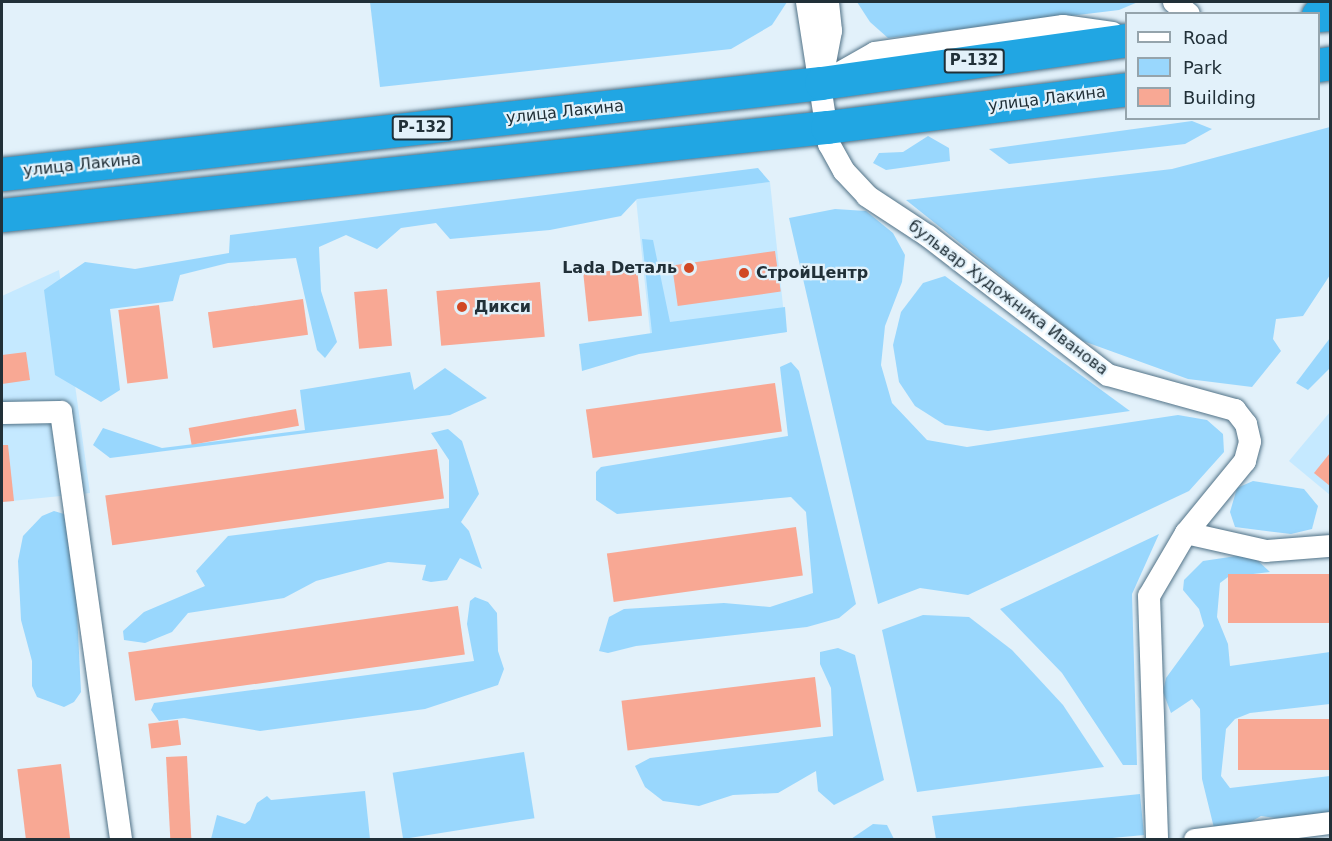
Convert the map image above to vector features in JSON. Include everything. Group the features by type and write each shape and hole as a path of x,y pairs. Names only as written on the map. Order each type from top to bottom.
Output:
{"highway":[{"name":"улица Лакина","path":"2,174 821,83 1125,40"},
{"name":"улица Лакина","path":"2,215 828,127 1125,89"}],"street":[{"name":"бульвар Художника Иванова","path":"807,2 829,144 844,171 867,195 928,236 1108,375 1235,410 1246,424 1250,442 1245,461 1186,533 1149,596 1157,840"},
{"path":"821,83 831,31 828,2"},
{"path":"1174,2 1186,12"},
{"path":"821,83 875,54 1063,26 1125,35"},
{"path":"2,413 61,412 121,840"},
{"path":"1186,533 1266,551 1330,546"},
{"path":"1195,840 1330,822"}],"shaded area":[{"path":"770,182 786,332 652,346 636,196"},
{"path":"59,270 90,493 2,502 2,296"},
{"path":"1330,412 1330,495 1289,461"}],"green space":[{"path":"370,2 787,2 772,25 731,49 380,87"},
{"path":"857,2 1138,2 1119,10 888,38 870,22"},
{"path":"1192,121 1212,129 1185,144 1009,164 989,149"},
{"path":"1330,127 1330,275 1303,316 1276,319 1273,339 1281,351 1252,387 1188,379 1083,341 906,200 1172,169"},
{"path":"928,136 949,148 950,161 886,170 873,163 879,153 903,152"},
{"path":"758,168 770,182 637,199 621,216 550,230 450,239 436,223 401,228 377,249 346,235 319,247 321,291 337,342 325,358 317,350 296,258 228,263 180,275 173,301 110,309 120,390 101,402 55,375 44,290 85,262 135,269 229,253 230,235"},
{"path":"835,209 866,211 893,233 905,255 902,282 885,326 881,365 892,403 927,440 967,447 1178,415 1207,420 1223,434 1224,452 1189,491 968,595 920,588 878,604 789,218"},
{"path":"642,239 653,240 670,322 785,307 787,332 639,354 582,371 579,344 652,333"},
{"path":"945,276 1130,411 988,431 945,425 915,406 899,382 893,345 901,312 923,283"},
{"path":"1330,338 1330,368 1308,390 1296,383"},
{"path":"791,362 799,371 856,604 839,618 807,627 636,646 608,653 599,651 609,617 624,609 724,603 770,607 813,593 806,512 791,497 617,514 596,500 596,472 601,467 788,436 780,367"},
{"path":"445,368 487,398 450,415 110,458 93,445 103,428 162,448 305,430 300,390 410,372 414,390"},
{"path":"448,429 462,441 479,494 461,522 469,531 482,569 460,558 447,580 431,582 422,580 426,565 388,562 316,581 284,598 188,613 172,632 145,643 124,640 123,631 144,612 205,586 196,571 228,536 449,508 449,460 431,433"},
{"path":"1253,481 1304,489 1318,506 1312,529 1291,534 1235,527 1230,512 1237,488"},
{"path":"54,511 64,514 76,593 81,692 74,702 64,707 37,697 32,686 32,661 21,620 18,561 23,536 42,516"},
{"path":"1159,534 1132,594 1137,765 1123,765 1062,673 1000,609"},
{"path":"1243,555 1256,559 1270,572 1228,577 1220,583 1217,617 1228,644 1230,666 1330,652 1330,704 1250,713 1235,719 1226,729 1221,776 1230,788 1330,776 1330,813 1292,820 1261,816 1236,830 1214,828 1202,779 1200,709 1192,699 1171,713 1163,692 1166,678 1204,626 1199,609 1183,590 1184,580 1203,561"},
{"path":"475,597 488,602 497,613 498,651 504,669 498,685 425,709 260,731 184,718 159,721 151,710 154,703 474,661 467,624 470,601"},
{"path":"923,615 969,617 1012,650 1063,705 1104,767 917,792 882,630"},
{"path":"838,648 855,655 884,780 834,805 818,791 816,771 778,793 733,795 699,806 663,801 645,787 635,766 650,758 833,736 831,688 820,664 820,652"},
{"path":"524,752 534,818 403,839 393,773"},
{"path":"365,791 370,839 211,839 217,815 245,824 250,820 257,803 267,796 271,800"},
{"path":"1140,794 1144,835 1091,840 936,839 932,816"},
{"path":"873,824 887,825 894,839 851,839"}],"building":[{"path":"775,251 781,292 678,306 672,265"},
{"path":"637,268 642,316 588,321 583,274"},
{"path":"540,282 545,337 441,346 436,291"},
{"path":"387,289 392,346 359,349 354,292"},
{"path":"303,299 308,335 213,348 208,312"},
{"path":"159,305 168,378 127,383 118,310"},
{"path":"26,352 30,380 2,384 2,355"},
{"path":"775,383 782,432 593,458 586,410"},
{"path":"296,409 299,426 192,445 189,428"},
{"path":"2,445 8,445 14,501 2,502"},
{"path":"437,449 444,499 112,545 105,496"},
{"path":"1330,453 1330,486 1314,473"},
{"path":"796,527 803,576 614,602 607,554"},
{"path":"1228,574 1330,574 1330,623 1228,623"},
{"path":"458,606 465,655 135,701 128,652"},
{"path":"815,677 821,727 628,750 621,701"},
{"path":"1238,719 1330,719 1330,770 1238,770"},
{"path":"178,720 181,745 151,748 148,724"},
{"path":"187,756 191,840 170,840 166,757"},
{"path":"61,764 70,840 26,840 17,769"}],"place":[{"name":"Lada Dеталь","path":"689,268"},
{"name":"СтройЦентр","path":"744,273"},
{"name":"Дикси","path":"462,307"}]}
